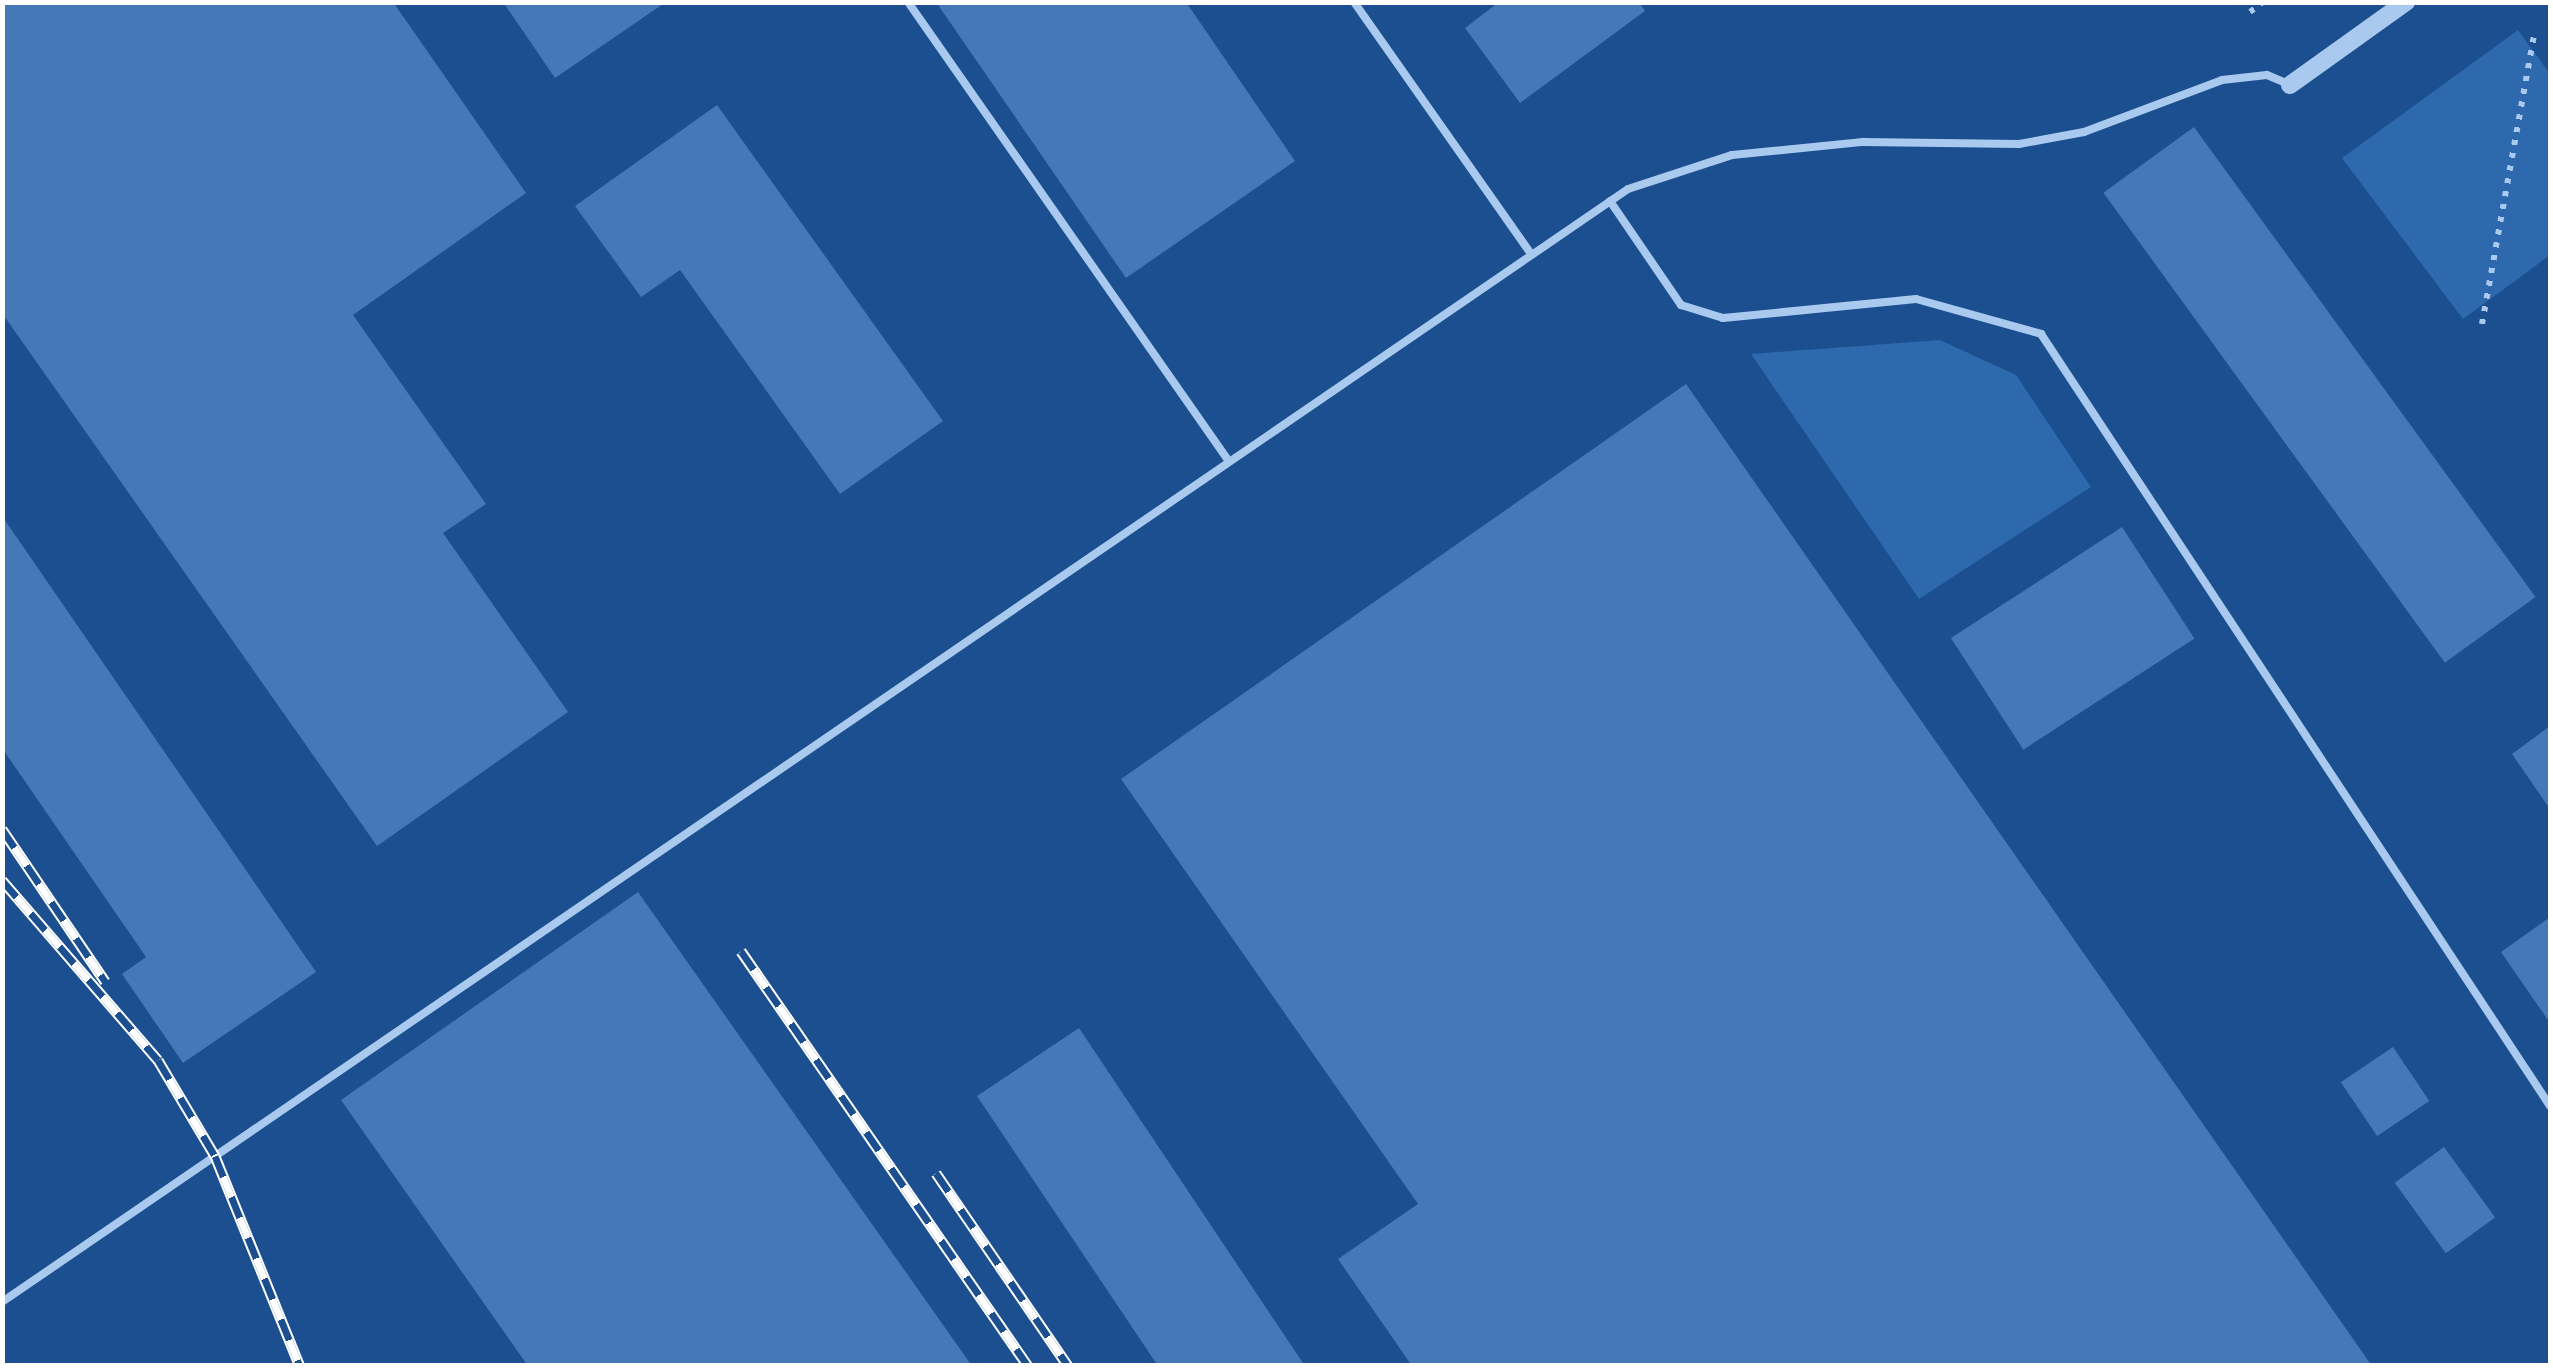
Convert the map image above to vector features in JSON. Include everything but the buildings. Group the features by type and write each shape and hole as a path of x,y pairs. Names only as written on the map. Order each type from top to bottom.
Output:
{"street":[{"path":"2290,85 2406,2"}],"lane":[{"path":"908,2 1228,460"},
{"path":"1354,2 1530,252"},
{"path":"2,1302 1530,252 1628,189 1732,155 1863,142 2019,144 2084,132 2222,80 2267,75 2290,85"},
{"path":"1610,201 1681,305 1723,318 1916,300 1990,315 2041,334 2550,1106"}],"path":[{"path":"2250,12 2263,2"},
{"path":"2482,324 2534,34"}],"shaded area":[{"path":"2518,30 2550,74 2550,255 2463,319 2342,158"},
{"path":"1940,340 2016,375 2091,487 1919,599 1751,354"}],"railway":[{"path":"2,829 105,981"},
{"path":"2,880 158,1060 215,1156 300,1366"},
{"path":"741,951 1028,1366"},
{"path":"936,1173 1068,1366"}]}
